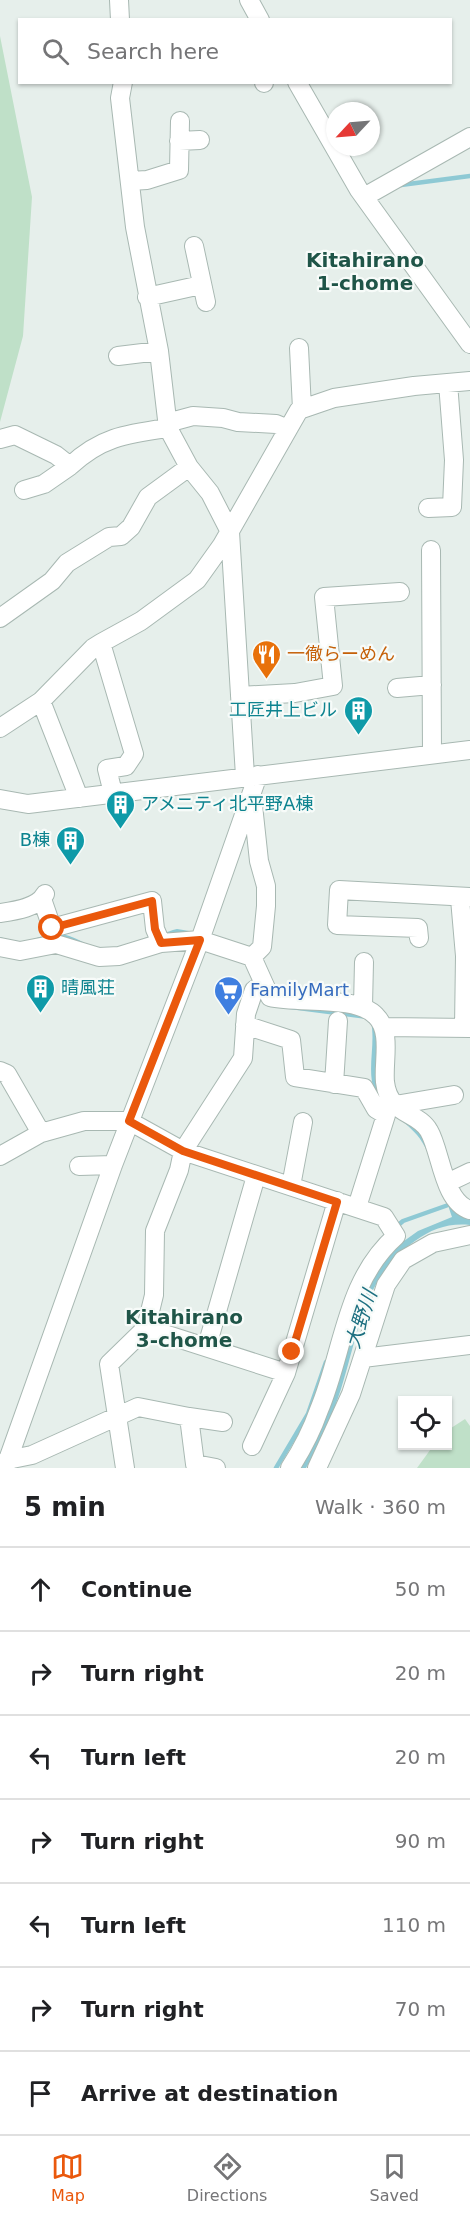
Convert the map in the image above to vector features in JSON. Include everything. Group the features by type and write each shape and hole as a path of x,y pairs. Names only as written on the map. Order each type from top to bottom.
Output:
{"street":[{"path":"119,0 120,18"},
{"path":"249,0 259,18"},
{"path":"123,84 120,98 130,181 147,297 159,351 167,425 189,467 210,493 230,532 240,696 259,861 266,886 257,952 273,994"},
{"path":"298,84 364,197 461,319 470,344"},
{"path":"130,181 147,180 179,170 180,121"},
{"path":"364,197 470,137"},
{"path":"179,141 200,140"},
{"path":"147,297 203,294 194,246"},
{"path":"299,348 302,409"},
{"path":"118,356 159,351"},
{"path":"0,728 41,701 93,648 141,621 197,580 230,532 299,410 334,398 470,381"},
{"path":"428,508 452,507 454,460 448,383"},
{"path":"24,490 44,484 70,466 88,449 111,438 167,425 192,416 276,424 288,429"},
{"path":"0,438 15,435 56,455 70,466"},
{"path":"0,618 52,581 67,563 109,537 121,536 131,527 148,497 189,467"},
{"path":"431,550 432,754"},
{"path":"240,696 295,693 333,686 324,597 400,592"},
{"path":"101,643 134,754 126,766 107,769 113,793"},
{"path":"397,688 432,686"},
{"path":"41,701 79,798"},
{"path":"0,799 28,804 470,750"},
{"path":"223,1422 138,1407 32,1455 6,1455 252,795"},
{"path":"384,1027 467,1028 465,898 434,889 339,884 337,925 418,928 419,938"},
{"path":"0,913 31,906 43,896 45,930 152,901 158,936"},
{"path":"0,947 20,951 56,944 99,957 119,956 158,936 201,934 257,952"},
{"path":"363,1006 364,962"},
{"path":"125,1468 109,1364 146,1328 154,1295 155,1231 180,1170 183,1151 243,1058 245,1025 254,990 363,1006 376,1016 384,1027 385,1083 390,1099 429,1130 447,1183 454,1196 470,1210"},
{"path":"334,1084 338,1021"},
{"path":"245,1025 291,1040 295,1077 364,1088 376,1109 386,1115 357,1207"},
{"path":"0,1071 7,1074 40,1134"},
{"path":"395,1105 454,1095"},
{"path":"0,1156 40,1134 84,1121 129,1121 183,1151 384,1216 396,1236 379,1251 364,1274 340,1336 320,1410 290,1468"},
{"path":"291,1186 303,1122"},
{"path":"79,1166 113,1165"},
{"path":"447,1183 470,1172"},
{"path":"207,1346 256,1176"},
{"path":"252,1446 286,1373 337,1202"},
{"path":"320,1467 351,1394 386,1285 403,1260 433,1243 470,1235"},
{"path":"146,1328 286,1373"},
{"path":"363,1358 470,1345"},
{"path":"189,1417 195,1466 216,1468"}],"green space":[{"path":"0,36 32,197 23,336 0,422"},
{"path":"465,1419 470,1426 470,1468 417,1468 430,1450 452,1450 452,1427"}],"water":[{"name":"大野川","path":"177,929 208,934 253,950 277,994 358,1010 378,1024 379,1079 417,1126 470,1217 470,1225 447,1226 421,1237 398,1256 384,1272 365,1308 330,1419 306,1468 297,1468 342,1361 371,1278 397,1246 418,1231 452,1217 428,1152 412,1129 383,1105 375,1092 371,1076 371,1022 366,1019 281,1008 256,961 209,940 115,954 0,944 0,937 25,941 59,934 94,947 109,949"}],"waterway":[{"path":"401,185 470,176"},
{"path":"396,1227 403,1221 451,1204"},
{"path":"276,1468 308,1414 326,1362"}],"place":[{"name":"一徹らーめん","path":"266,680"},
{"name":"工匠井上ビル","path":"358,736"},
{"name":"アメニティ北平野A棟","path":"120,830"},
{"name":"B棟","path":"71,866"},
{"name":"晴風荘","path":"40,1014"},
{"name":"FamilyMart","path":"229,1016"}],"district":[{"name":"Kitahirano 1-chome","path":"365,272"},
{"name":"Kitahirano 3-chome","path":"184,1328"}],"route":[{"path":"52,928 63,927 152,901 155,929 161,943 200,940 129,1121 183,1151 337,1202 292,1352"}]}
